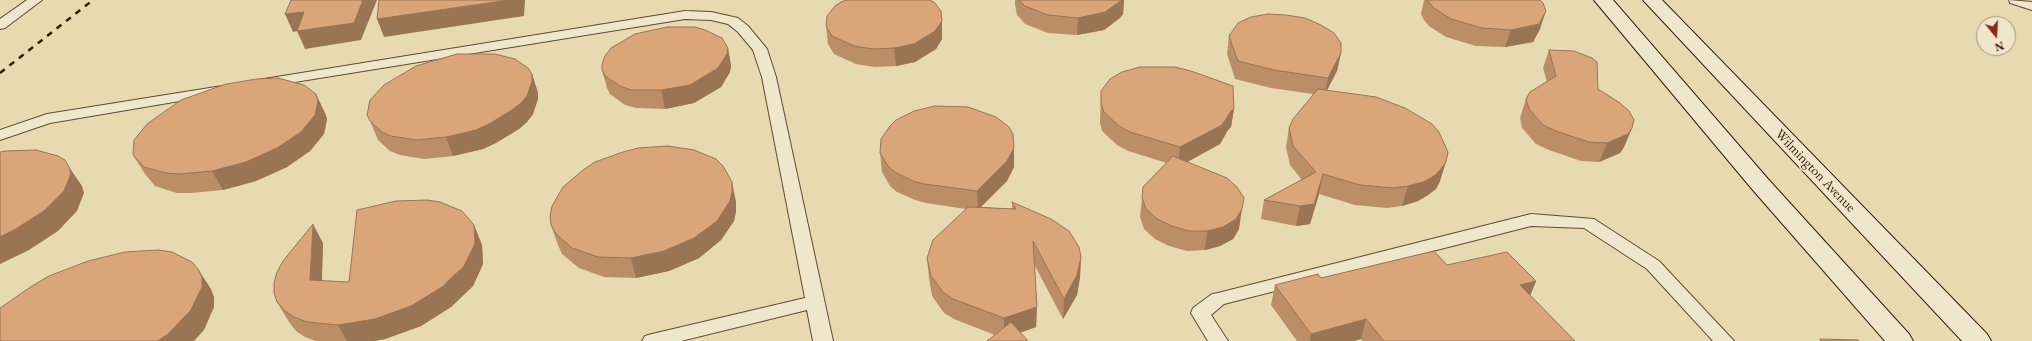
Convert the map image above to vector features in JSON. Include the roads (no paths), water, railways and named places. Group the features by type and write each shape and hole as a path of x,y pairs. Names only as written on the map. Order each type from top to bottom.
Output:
{"main road":[{"path":"1603,0 1760,184 1900,341"},
{"name":"Wilmington Avenue","path":"1652,0 1978,341"}],"lane":[{"path":"0,25 36,0"},
{"path":"2015,0 2032,6"},
{"path":"252,85 685,15 710,16 732,22 743,29 760,49 769,77 823,341"},
{"path":"0,135 47,118 236,88"},
{"path":"1218,341 1200,313 1218,299 1531,220 1588,223 1653,264 1724,341"},
{"path":"652,341 815,302"}],"railway":[{"path":"0,73 93,0"}]}
